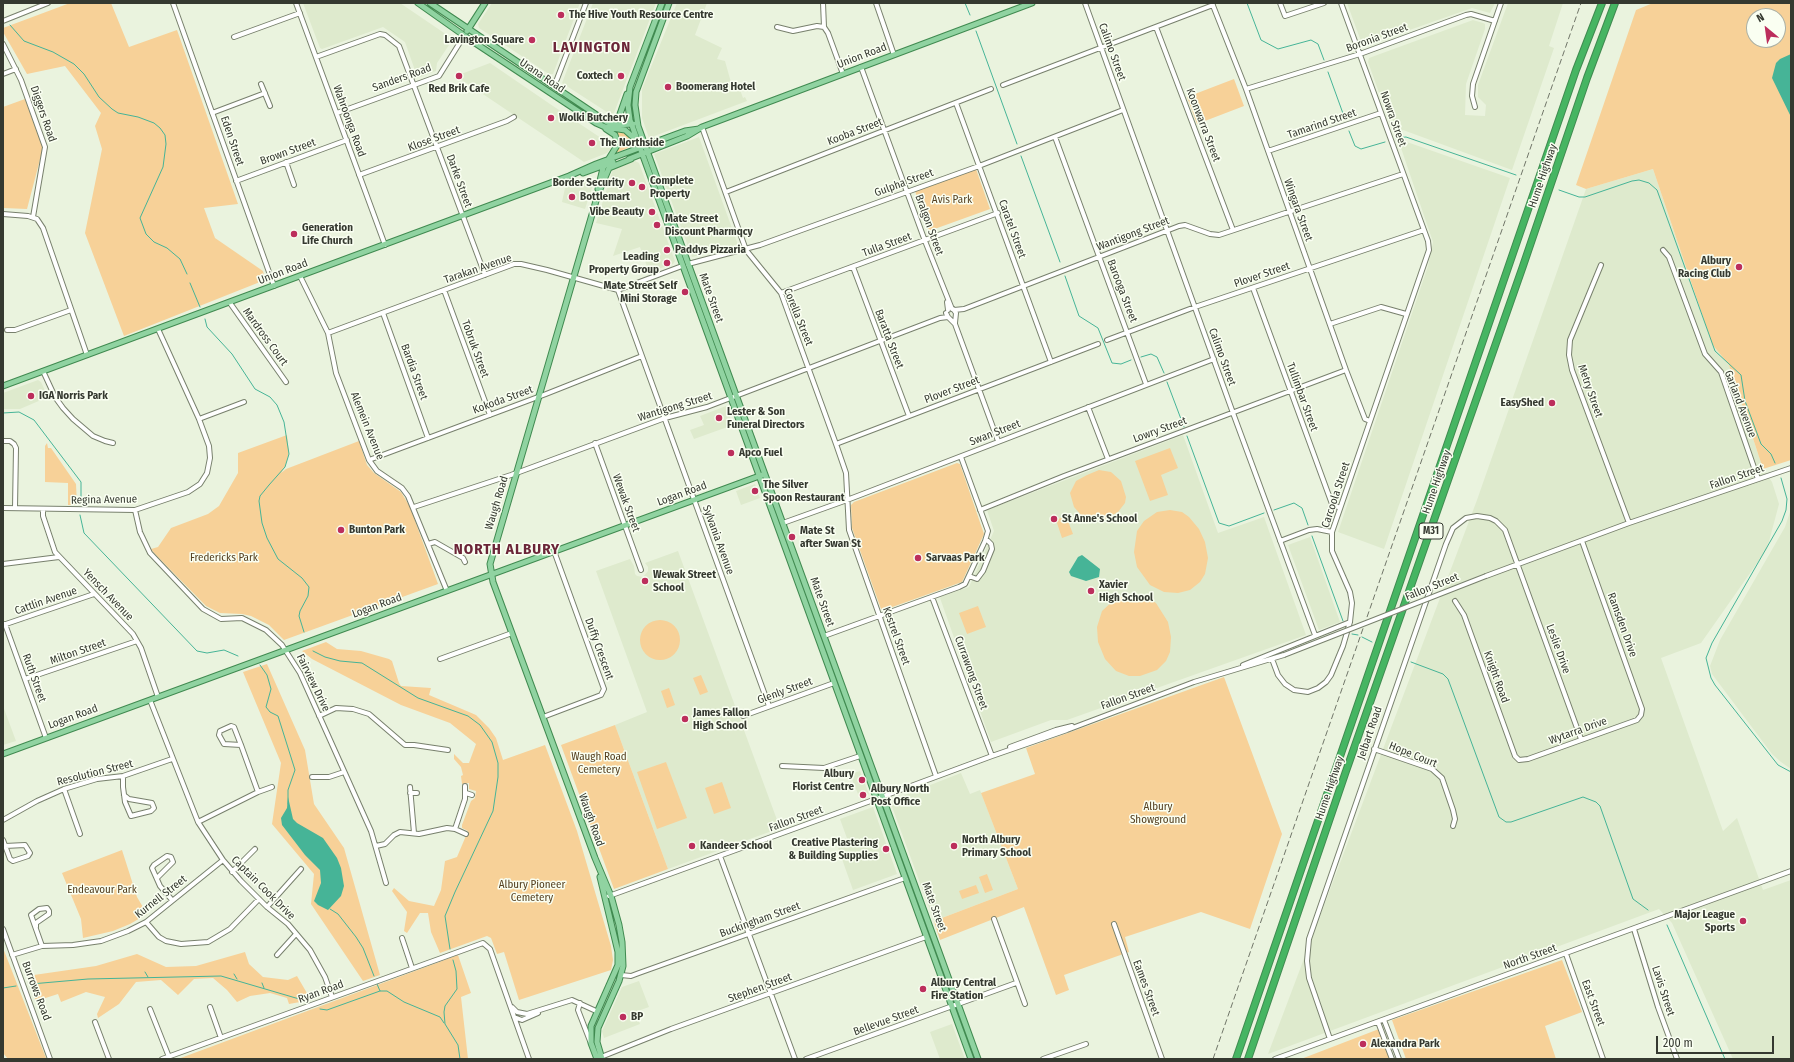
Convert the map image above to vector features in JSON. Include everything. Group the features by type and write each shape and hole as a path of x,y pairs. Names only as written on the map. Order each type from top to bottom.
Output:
{"highway":[{"name":"Hume Highway","path":"1236,1059 1576,70 1602,3"},
{"name":"Hume Highway","path":"1248,1059 1521,273 1587,78 1615,3"}],"main road":[{"name":"Urana Road","path":"418,3 464,36 598,125 625,130 637,142"},
{"name":"Urana Road","path":"430,3 605,121 616,125 631,124"},
{"name":"Sanders Road","path":"464,36 485,3"},
{"path":"605,121 611,122 618,119 662,3"},
{"name":"Mate Street","path":"669,3 635,98 636,118 882,797 955,1005 971,1059"},
{"name":"Union Road","path":"569,176 593,170 620,160 631,159 687,136 701,128 1032,3"},
{"path":"659,12 664,18"},
{"path":"641,58 647,61"},
{"path":"548,92 553,86"},
{"name":"Mate Street","path":"630,88 628,105 631,124 641,155 731,398 926,937 978,1059"},
{"path":"631,124 640,129"},
{"name":"Waugh Road","path":"598,125 613,133 618,140 617,146 604,165 599,182 598,194"},
{"name":"Union Road","path":"3,386 569,176 645,145 685,131 701,128"},
{"name":"Waugh Road","path":"600,1058 597,1038 598,1028 621,975 623,966 622,942 595,858 512,633 492,574 490,560 598,194 609,168 631,159"},
{"path":"593,170 598,174 599,182"},
{"name":"Logan Road","path":"3,754 765,474"},
{"name":"Waugh Road","path":"600,1058 592,1045 590,1029 596,1011 618,965 618,952 608,896"},
{"path":"596,1011 604,1014"}],"street":[{"path":"3,21 48,3"},
{"name":"Eden Street","path":"173,3 274,286"},
{"name":"Wahroonga Road","path":"296,3 385,245"},
{"path":"553,86 586,3"},
{"path":"823,3 824,27 828,33 843,74"},
{"path":"876,3 894,55"},
{"name":"Calimo Street","path":"1084,3 1315,635"},
{"path":"1280,3 1285,16 1324,3"},
{"name":"Nowra Street","path":"1341,3 1428,241"},
{"path":"1475,107 1472,96 1473,84 1501,3"},
{"path":"1003,85 1156,27 1212,4"},
{"name":"Wingara Street","path":"1212,4 1246,89 1346,370 1365,419 1370,421"},
{"path":"234,37 300,13"},
{"name":"Boronia Street","path":"1246,89 1360,54 1466,15 1471,14 1494,21"},
{"path":"778,27 793,31 817,26 824,27"},
{"name":"Koonwarra Street","path":"1156,27 1233,230"},
{"name":"Darke Street","path":"316,57 382,34 399,46 415,85 462,216 485,274"},
{"name":"Sanders Road","path":"337,113 442,74 464,36"},
{"name":"Diggers Road","path":"3,44 16,69 41,131 45,148 33,217"},
{"name":"Bralgon Street","path":"861,67 998,442"},
{"path":"3,74 16,69"},
{"path":"261,84 270,106"},
{"name":"Kooba Street","path":"726,192 991,90"},
{"path":"212,113 265,93"},
{"name":"Caratel Street","path":"956,103 998,213 1051,362"},
{"name":"Gulpha Street","path":"688,264 746,250 979,166 1123,110"},
{"name":"Tamarind Street","path":"1268,151 1381,113"},
{"name":"Klose Street","path":"360,175 507,122 514,117"},
{"name":"Corella Street","path":"701,128 726,192 746,250 781,293 846,473 847,500"},
{"name":"Barooga Street","path":"1055,137 1146,384"},
{"name":"Brown Street","path":"236,180 347,140"},
{"path":"286,162 294,185"},
{"name":"Wantigong Street","path":"414,507 517,472 665,418 707,407 737,396 1182,225 1210,234 1219,234 1403,174"},
{"name":"Tulla Street","path":"781,293 998,213"},
{"path":"3,214 33,217 37,219 43,228 87,355"},
{"name":"Plover Street","path":"1107,340 1195,307 1424,230"},
{"name":"Carcoola Street","path":"1272,659 1278,675 1288,686 1302,692 1318,688 1326,682 1331,675 1350,622 1352,603 1350,592 1332,551 1332,532 1406,314 1426,261 1428,241"},
{"name":"Garland Avenue","path":"1663,250 1669,257 1704,354 1720,372 1758,479"},
{"name":"Tarakan Avenue","path":"328,333 507,266 521,264 618,290"},
{"path":"618,290 682,266"},
{"name":"Metry Street","path":"1601,266 1570,340 1569,355 1572,370 1629,523"},
{"name":"Baratta Street","path":"853,267 909,416"},
{"name":"Alemein Avenue","path":"300,276 328,333 336,373 369,460 377,471 402,488 414,507 447,591"},
{"name":"Tullimbar Street","path":"1253,288 1332,504 1340,508"},
{"name":"Tobruk Street","path":"444,290 490,415"},
{"name":"Sylvania Avenue","path":"618,290 769,706"},
{"name":"Mardross Court","path":"230,303 286,382"},
{"path":"1330,324 1381,308 1406,314"},
{"path":"7,330 15,330 71,310"},
{"name":"Bardia Street","path":"383,313 428,438"},
{"name":"Regina Avenue","path":"3,508 135,510 188,492 200,484 207,473 210,458 209,446 158,329"},
{"name":"Plover Street","path":"836,444 1098,344"},
{"name":"Kokoda Street","path":"369,460 539,397 642,356"},
{"name":"Swan Street","path":"783,523 847,500 1214,359"},
{"name":"Lowry Street","path":"980,510 1108,459 1346,370"},
{"path":"43,371 55,397 73,420 93,436 105,441 113,442"},
{"path":"198,419 244,402"},
{"path":"1088,407 1108,459"},
{"path":"3,441 10,441 16,448 15,508"},
{"name":"Wewak Street","path":"595,443 640,570"},
{"path":"824,636 963,585 969,576 986,539 988,531 961,456"},
{"name":"Fallon Street","path":"608,896 882,797 992,756 1056,730 1080,724 1194,682 1284,655 1486,576 1629,523 1791,468"},
{"name":"Kestrel Street","path":"847,500 849,530 936,776"},
{"name":"Yensch Avenue","path":"43,509 44,520 55,552 137,641 158,697"},
{"name":"Fairview Drive","path":"135,510 140,532 150,553 202,609 221,619 242,618 273,635 286,650 300,673 376,846 386,883"},
{"name":"Jelbart Road","path":"1330,1039 1309,978 1308,947 1374,749 1446,544 1453,528 1460,521 1472,517 1483,516 1496,521 1504,530 1518,564"},
{"path":"1280,541 1309,530 1321,529 1332,532"},
{"path":"969,576 977,579 986,564 992,549 991,544 986,539"},
{"name":"Ramsden Drive","path":"1582,541 1642,709 1641,715"},
{"path":"428,544 435,542 462,558 465,562"},
{"name":"Duffy Crescent","path":"543,717 601,695 604,689 554,551"},
{"path":"3,564 59,557"},
{"name":"Leslie Drive","path":"1518,564 1581,739"},
{"name":"Cattlin Avenue","path":"4,624 94,594"},
{"name":"Currawong Street","path":"932,597 992,756"},
{"name":"Knight Road","path":"1455,602 1464,614 1516,756 1519,760"},
{"path":"1236,669 1252,660 1350,622"},
{"name":"Ruth Street","path":"4,624 46,738"},
{"path":"440,659 512,633"},
{"name":"Milton Street","path":"25,679 137,641"},
{"name":"Glenly Street","path":"743,716 834,682"},
{"name":"Captain Cook Drive","path":"150,700 198,822 232,872 267,907 288,924 310,950 325,977 332,997"},
{"path":"319,716 336,708 359,711 373,716 405,745 448,750"},
{"name":"Wytarra Drive","path":"1519,760 1528,759 1637,720 1641,715"},
{"path":"241,745 224,744 218,735 220,731 231,726 234,727 241,745 258,792"},
{"name":"Hope Court","path":"1374,749 1432,769 1442,778 1453,810 1455,819 1453,826"},
{"path":"782,766 824,768 860,756"},
{"name":"Resolution Street","path":"3,820 37,801 64,789 97,779 123,776 172,759"},
{"path":"312,777 329,777 344,772"},
{"path":"123,776 124,795 125,802 132,817 150,811 154,808 152,803 129,799 124,795"},
{"path":"198,822 272,786"},
{"path":"455,828 462,812 466,793 465,786"},
{"path":"410,787 414,833"},
{"path":"64,789 80,834"},
{"path":"410,793 417,793"},
{"path":"466,793 472,794"},
{"path":"376,846 385,844 394,835 400,832 423,834 442,829 455,828 466,834"},
{"path":"3,840 5,846 10,859 13,861 28,856 30,853 25,845 5,846"},
{"path":"232,872 255,849"},
{"path":"157,878 173,862 171,857 167,856 152,867 157,878 172,900"},
{"path":"720,856 794,1059"},
{"name":"Kurnell Street","path":"12,955 42,946 101,941 128,932 146,922 223,860"},
{"path":"267,907 301,869"},
{"name":"North Street","path":"1275,1059 1791,871"},
{"name":"Buckingham Street","path":"621,975 631,976 905,878"},
{"path":"146,922 159,937 166,941 181,944 208,942 230,929 259,899"},
{"path":"36,926 36,923 49,914 47,908 39,909 32,914 42,946"},
{"path":"994,919 1016,983 1025,1004"},
{"name":"Eames Street","path":"1114,924 1162,1059"},
{"name":"Burrows Road","path":"3,929 50,1059"},
{"path":"1281,929 1292,931"},
{"name":"Lavis Street","path":"1634,929 1658,1007 1677,1059"},
{"path":"277,955 296,934"},
{"name":"Stephen Street","path":"600,1058 771,993 926,937"},
{"path":"402,938 412,968"},
{"name":"Ryan Road","path":"162,1059 478,944 486,944 490,949 510,1003"},
{"name":"East Street","path":"1566,954 1603,1059"},
{"name":"Bellevue Street","path":"806,1059 1016,983"},
{"path":"514,1017 522,1020 569,1000 580,1003 596,1011"},
{"path":"510,1003 517,1012 527,1014 549,1008"},
{"path":"510,1003 528,1059"},
{"path":"580,1003 578,1010 592,1045"},
{"path":"210,1007 221,1038"},
{"path":"150,1009 169,1057"},
{"path":"514,1017 517,1012"},
{"path":"1384,1020 1399,1059"},
{"path":"95,1022 109,1059"},
{"path":"1378,1022 1392,1059"},
{"path":"1043,1059 1086,1044"}],"shaded area":[{"path":"303,3 400,3 453,39 437,63 436,71 420,77 417,76 405,42 383,27 322,49 320,48"},
{"name":"Lavington Square","path":"492,3 580,3 553,74 549,74 479,28 478,24"},
{"path":"593,3 656,3 614,113 610,114 562,83"},
{"path":"677,3 707,3 695,35 722,48 717,59 725,61 732,86 738,84 743,98 745,97 747,101 649,138 642,118 642,89"},
{"path":"1347,3 1495,3 1490,13 1472,8 1364,46"},
{"path":"1508,3 1563,3 1549,46 1554,48 1512,170 1403,130 1394,134 1368,62 1369,58 1473,20 1485,24 1485,29 1466,84 1465,115 1485,116 1486,105 1478,97 1478,85"},
{"path":"490,63 613,146 607,153 584,162 456,76"},
{"path":"699,137 738,245 692,257 654,154"},
{"path":"1404,141 1510,178 1384,549 1338,532 1428,266 1433,242 1400,145"},
{"path":"635,161 639,163 675,261 673,264 649,272 640,247 613,256 622,229 596,223 613,169"},
{"path":"1653,169 1712,344 1729,365 1763,469 1772,482 1779,504 1767,549 1701,643 1661,658 1723,831 1737,818 1763,890 1791,880 1791,1059 1733,1059 1672,923 1659,909 1268,1054 1477,500 1586,189"},
{"path":"592,178 594,182 585,209 562,202 565,188"},
{"path":"38,380 41,382 48,397 20,409 3,409 3,393"},
{"path":"726,406 733,425 694,439 690,430 704,425 700,416"},
{"name":"Xavier High School","path":"1183,435 1218,533 1264,517 1306,635 1067,720 1051,720 991,742 940,598 969,587 994,531 987,510"},
{"path":"755,484 760,498 741,505 736,491"},
{"path":"1791,509 1791,769 1772,754 1712,674 1710,666 1720,640 1785,527"},
{"path":"1310,537 1340,622 1319,630 1288,545"},
{"name":"James Fallon High School","path":"678,551 780,828 668,869 615,725 647,712 596,571 630,559 634,566 635,574 643,577 648,571 648,567 645,563"},
{"path":"3,706 16,741 3,745"},
{"path":"860,771 869,794 860,799 850,774"},
{"name":"North Albury Primary School","path":"961,773 970,794 980,790 1018,889 934,921 891,804 892,800"},
{"path":"873,807 897,874 853,890 837,845 848,841 840,819"},
{"path":"639,981 649,1007 635,1012 640,1024 604,1038 602,1031 622,987"},
{"path":"952,1024 965,1059 940,1059 930,1032"}],"green space":[{"path":"70,3 111,3 129,47 177,30 238,204 204,208 215,238 263,271 265,280 124,336 85,233 102,149 95,126 101,113 65,66 27,74 3,32 3,28"},
{"name":"Albury Racing Club","path":"1653,3 1791,3 1791,460 1763,469 1729,365 1712,344 1653,169 1586,189 1576,185 1636,10"},
{"path":"1234,79 1244,106 1197,124 1187,97"},
{"path":"25,99 43,148 27,209 3,208 3,107"},
{"path":"614,131 625,133 632,140 632,146 616,153 620,141"},
{"name":"Avis Park","path":"976,169 990,209 929,231 915,191"},
{"name":"Fredericks Park","path":"287,435 289,454 285,467 281,473 286,469 359,441 367,465 374,473 401,492 410,507 438,584 284,640 269,625 251,616 220,613 206,606 151,549 158,547 171,528 208,514 219,506 238,473 238,453"},
{"path":"47,443 48,448 51,448 76,484 77,505 68,505 68,483 45,482 45,446"},
{"path":"1170,448 1178,468 1161,475 1168,495 1150,501 1135,461"},
{"name":"Sarvaas Park","path":"957,463 960,464 984,534 962,582 884,610 881,609 852,528 851,505 854,502"},
{"path":"1099,470 1111,472 1121,481 1126,497 1125,503 1118,512 1107,518 1088,520 1083,517 1074,507 1070,493 1076,481"},
{"path":"1170,510 1182,512 1189,517 1199,529 1205,542 1208,558 1205,574 1200,582 1190,590 1178,593 1164,592 1150,585 1137,567 1134,552 1137,531 1144,521 1157,512"},
{"path":"1066,516 1073,534 1062,538 1056,520"},
{"path":"1131,594 1146,597 1156,603 1168,622 1171,637 1170,652 1166,661 1157,670 1140,676 1129,676 1116,671 1105,659 1098,642 1097,627 1102,611 1114,600"},
{"path":"978,606 986,627 967,634 959,613"},
{"path":"660,620 668,622 674,626 678,632 680,640 678,648 674,654 668,658 660,660 652,658 646,654 642,648 640,640 642,632 646,626 652,622"},
{"name":"Albury Pioneer Cemetery","path":"326,642 337,649 361,651 389,659 392,661 401,686 431,688 429,695 476,715 489,728 496,738 503,760 545,745 577,831 611,946 613,960 611,970 519,1000 504,952 497,954 491,938 487,936 440,953 431,932 428,913 420,913 407,933 404,931 407,912 392,891 394,888 409,901 434,906 441,890 445,861 457,857 468,831 462,828 462,825 471,801 475,798 476,791 469,789 469,783 462,784 461,776 463,775 461,767 454,759 454,754 463,763 469,763 476,744 450,723 401,705 312,659 302,651"},
{"path":"267,664 305,750 314,804 344,848 380,975 363,981 311,904 314,874 272,824 281,763 243,672"},
{"path":"701,675 708,692 700,695 693,678"},
{"name":"Albury Showground","path":"1224,677 1282,834 1250,929 1201,912 1125,937 1129,952 1064,975 1069,990 1056,995 1024,907 940,940 934,921 1018,889 981,793 1035,774 1026,748"},
{"path":"669,688 675,705 667,708 661,691"},
{"name":"Waugh Road Cemetery","path":"615,725 668,869 614,889 561,745"},
{"path":"666,762 687,818 657,829 637,772"},
{"path":"722,782 731,808 714,814 705,788"},
{"name":"Endeavour Park","path":"122,850 137,897 147,914 130,924 113,931 83,938 81,919 62,873"},
{"path":"987,874 993,890 985,893 979,877"},
{"path":"976,885 979,893 962,899 959,891"},
{"path":"3,948 46,1059 8,1059 3,1053"},
{"path":"245,952 249,964 263,977 288,980 297,976 311,1000 289,1004 287,998 270,993 250,996 237,1002 227,990 213,978 194,979 178,995 161,980 136,982 119,1004 98,1018 97,1014 105,997 86,992 61,1002 58,994 36,1001 27,976 96,966 137,954 166,967 196,966"},
{"path":"458,955 471,993 461,997 468,1059 178,1059"},
{"path":"1562,960 1582,1012 1545,1026 1556,1059 1406,1059 1392,1020"},
{"name":"Alexandra Park","path":"1379,1029 1390,1059 1301,1059"}],"water":[{"path":"1791,54 1791,117 1772,78 1776,63 1780,59"},
{"path":"1082,555 1100,569 1099,577 1086,581 1071,576 1069,572 1078,557"},
{"path":"288,797 293,819 297,823 323,838 337,858 341,868 344,886 341,896 328,910 318,905 314,901 321,883 320,870 305,855 282,825 281,818 287,808"}],"waterway":[{"path":"965,3 970,15"},
{"path":"1247,3 1261,40 1278,49 1311,40 1318,44 1324,60"},
{"path":"10,25 24,41 53,52 74,64 84,74 99,97 112,109 118,113 138,117 154,123 165,135 166,144 163,167 140,218 146,234 154,242 167,248 180,259 187,274"},
{"path":"976,31 1017,144"},
{"path":"1328,72 1345,119"},
{"path":"1349,131 1355,146 1361,149 1385,142"},
{"path":"1396,138 1406,137 1516,175"},
{"path":"1021,156 1060,262"},
{"path":"1559,190 1579,197 1585,197 1639,180 1649,183 1657,190 1715,351 1741,375 1745,401 1761,444 1771,454 1775,463"},
{"path":"1065,276 1079,316 1098,328 1112,363 1121,364 1131,360"},
{"path":"190,283 200,307"},
{"path":"205,319 207,327 232,354 255,389 270,397 277,405 284,422 289,454 285,467 260,496 259,501 262,523 267,538 278,559 302,578 309,587 308,596 299,616 304,632"},
{"path":"1141,357 1151,354 1157,357 1164,373"},
{"path":"1167,382 1184,427"},
{"path":"3,413 19,412 34,420 81,482 81,501"},
{"path":"1187,436 1219,523 1229,526 1264,513"},
{"path":"1781,478 1787,499 1786,510 1782,521 1712,643 1706,658 1711,678 1715,685 1778,765 1791,772"},
{"path":"1274,510 1294,503 1302,508 1308,525"},
{"path":"80,515 84,533 197,651 207,653 224,650 238,656"},
{"path":"1312,536 1343,621"},
{"path":"1352,634 1358,635"},
{"path":"1362,637 1372,642"},
{"path":"313,651 325,657 340,661 362,663 418,698 468,716 480,725 492,742 498,763 498,777 493,811 445,916 450,949"},
{"path":"1411,662 1443,674 1448,679 1499,817 1506,822 1511,822 1583,797 1596,802 1600,806 1633,899 1648,910"},
{"path":"260,665 267,675 271,689 266,707 270,712 278,716 295,770 288,790 288,804"},
{"path":"330,909 338,914 356,937 363,948 374,976"},
{"path":"1667,925 1725,1059"},
{"path":"453,960 456,971 457,989 445,1006 444,1012 445,1024 458,1045 460,1059"},
{"path":"145,972 148,977"},
{"path":"234,974 237,979"},
{"path":"31,984 88,979 221,976 306,1001"},
{"path":"262,983 264,988"},
{"path":"377,984 380,991 387,991 404,1002 440,1017 444,1023"},
{"path":"3,988 16,986"},
{"path":"320,1009 327,1010 380,991"}],"railway":[{"path":"1213,1059 1581,3"}],"place":[{"name":"The Hive Youth Resource Centre","path":"561,15"},
{"name":"Lavington Square","path":"532,40"},
{"name":"Red Brik Cafe","path":"459,76"},
{"name":"Coxtech","path":"621,76"},
{"name":"Boomerang Hotel","path":"668,87"},
{"name":"Wolki Butchery","path":"551,118"},
{"name":"The Northside","path":"592,143"},
{"name":"Border Security","path":"632,183"},
{"name":"Complete Property","path":"642,187"},
{"name":"Bottlemart","path":"572,197"},
{"name":"Vibe Beauty","path":"652,212"},
{"name":"Mate Street Discount Pharmqcy","path":"657,225"},
{"name":"Generation Life Church","path":"294,234"},
{"name":"Paddys Pizzaria","path":"667,250"},
{"name":"Leading Property Group","path":"667,263"},
{"name":"Albury Racing Club","path":"1739,267"},
{"name":"Mate Street Self Mini Storage","path":"685,292"},
{"name":"IGA Norris Park","path":"31,396"},
{"name":"EasyShed","path":"1552,403"},
{"name":"Lester & Son Funeral Directors","path":"719,418"},
{"name":"Apco Fuel","path":"731,453"},
{"name":"The Silver Spoon Restaurant","path":"755,491"},
{"name":"St Anne's School","path":"1054,519"},
{"name":"Bunton Park","path":"341,530"},
{"name":"Mate St after Swan St","path":"792,537"},
{"name":"Sarvaas Park","path":"918,558"},
{"name":"Wewak Street School","path":"645,581"},
{"name":"Xavier High School","path":"1091,591"},
{"name":"James Fallon High School","path":"685,719"},
{"name":"Albury Florist Centre","path":"862,780"},
{"name":"Albury North Post Office","path":"863,795"},
{"name":"Kandeer School","path":"692,846"},
{"name":"North Albury Primary School","path":"954,846"},
{"name":"Creative Plastering & Building Supplies","path":"886,849"},
{"name":"Major League Sports","path":"1743,921"},
{"name":"Albury Central Fire Station","path":"923,989"},
{"name":"BP","path":"623,1017"},
{"name":"Alexandra Park","path":"1363,1044"}],"district":[{"name":"LAVINGTON","path":"592,48"},
{"name":"NORTH ALBURY","path":"507,550"}]}
